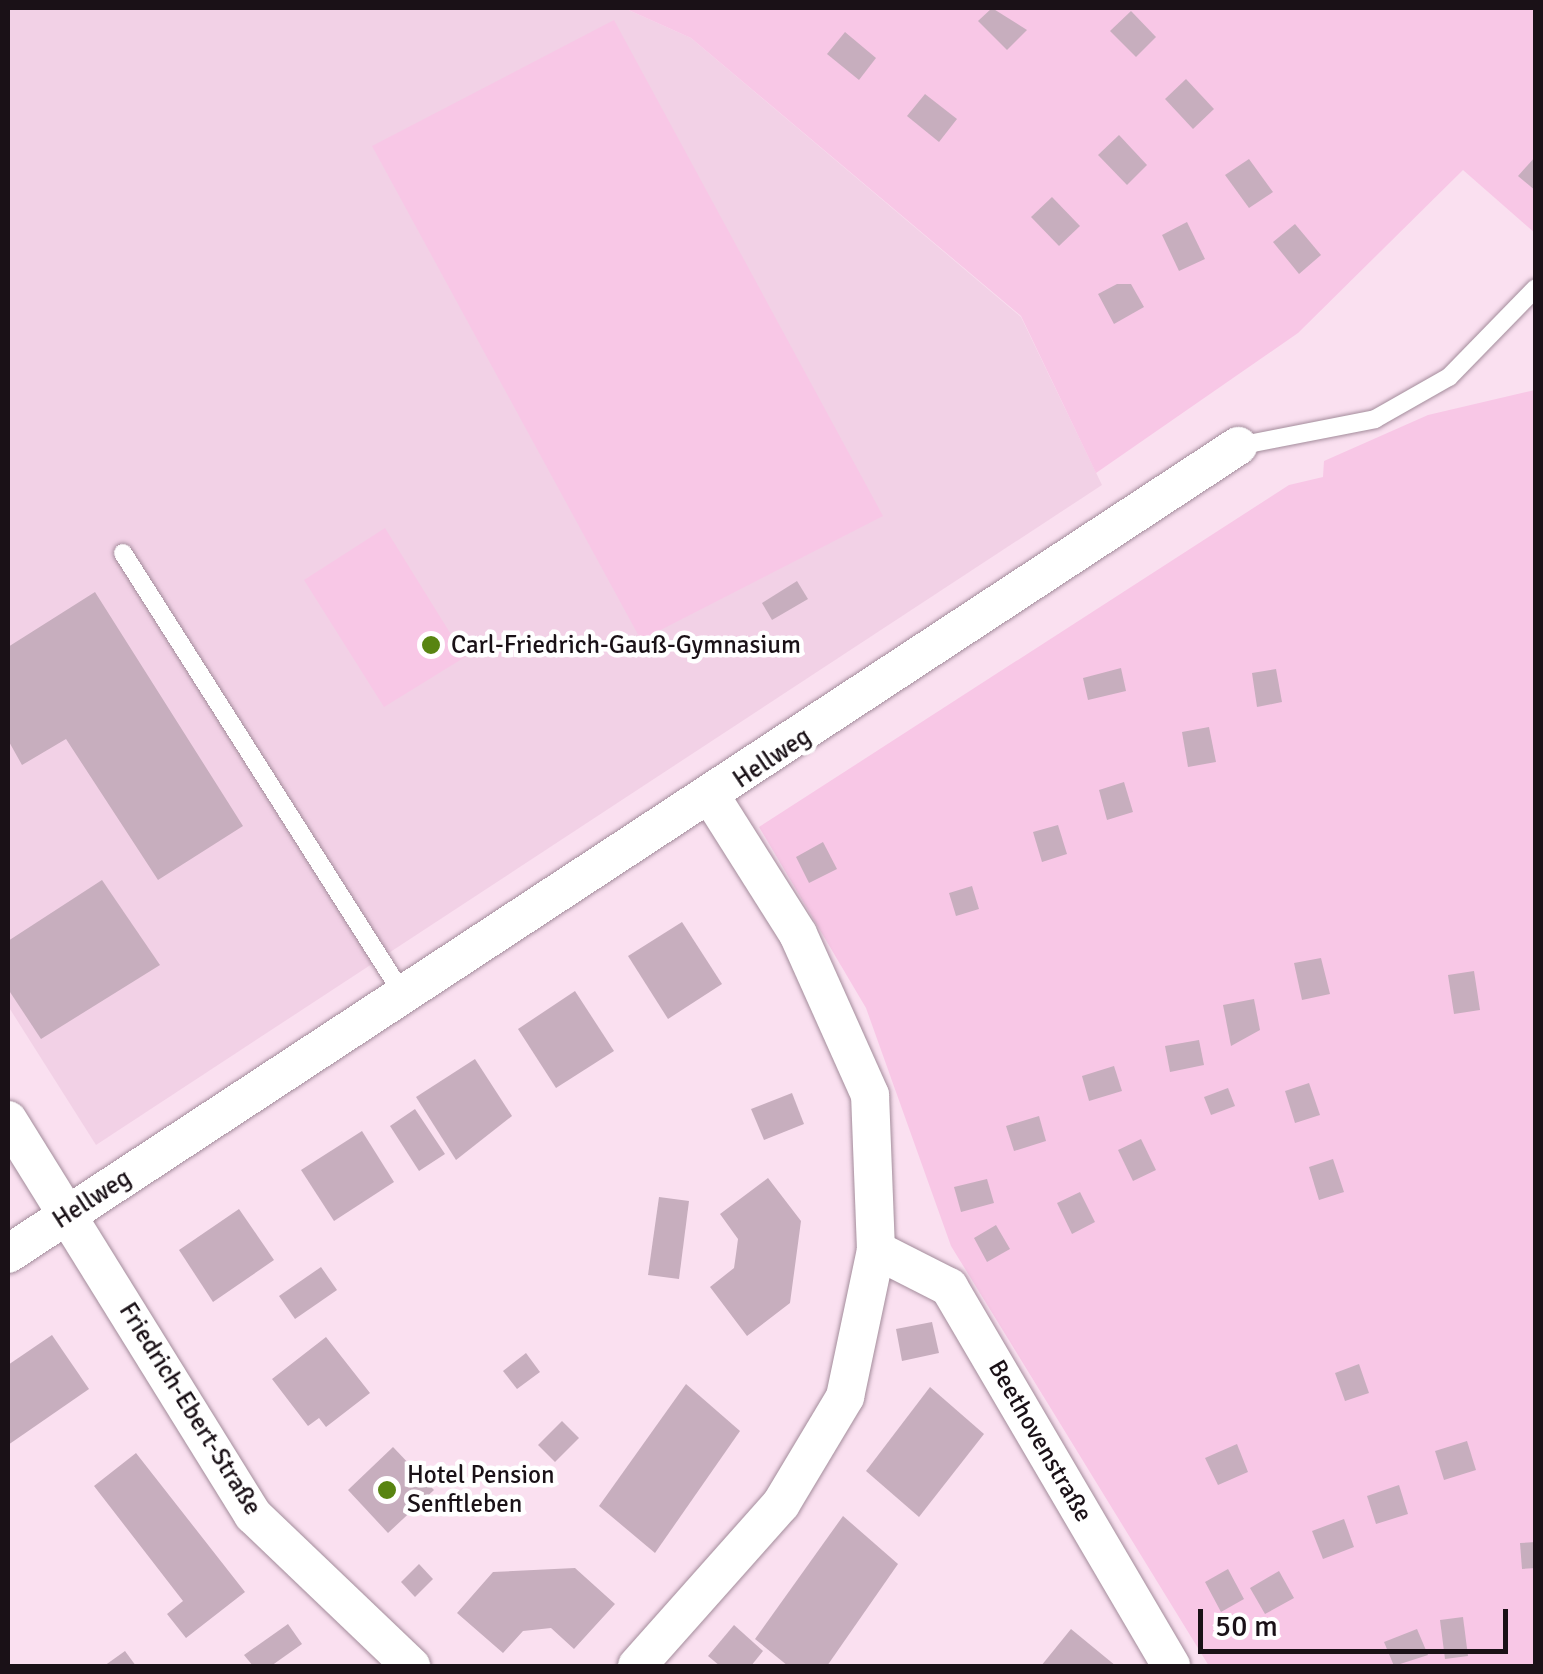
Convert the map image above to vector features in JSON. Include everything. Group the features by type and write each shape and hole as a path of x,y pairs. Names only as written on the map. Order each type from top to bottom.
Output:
{"street":[{"name":"Hellweg","path":"8,1254 712,798 1238,446"},
{"path":"637,1666 781,1504 846,1398 876,1250 870,1095 798,934 712,798"},
{"name":"Friedrich-Ebert-Straße","path":"8,1120 253,1514 411,1666"},
{"name":"Beethovenstraße","path":"876,1250 949,1287 1172,1666"}],"lane":[{"name":"Hellweg","path":"1238,446 1375,419 1449,377 1536,288"},
{"path":"123,554 405,998"}],"shaded area":[{"name":"Carl-Friedrich-Gauß-Gymnasium","path":"8,8 624,8 691,38 1021,317 1102,485 96,1145 8,1006"},
{"path":"624,8 1535,8 1535,233 1463,170 1298,333 1096,473 1021,316 691,38"},
{"path":"614,20 883,516 641,640 372,146"},
{"path":"1535,390 1535,1666 1209,1666 951,1246 866,1008 759,827 1289,485 1323,477 1324,461 1428,415"},
{"path":"385,528 465,657 384,707 304,580"}],"building":[{"path":"992,8 1027,30 1007,50 978,21"},
{"path":"1131,11 1156,37 1136,57 1110,31"},
{"path":"845,32 876,58 859,80 827,54"},
{"path":"1186,79 1214,109 1193,129 1165,99"},
{"path":"925,94 957,119 939,142 907,116"},
{"path":"1119,135 1147,165 1127,185 1098,155"},
{"path":"1536,156 1536,191 1518,176"},
{"path":"1249,159 1273,192 1249,208 1225,175"},
{"path":"1052,197 1080,226 1059,246 1031,217"},
{"path":"1187,222 1205,259 1179,271 1162,235"},
{"path":"1295,224 1321,255 1299,274 1273,242"},
{"path":"1117,284 1131,284 1144,307 1114,324 1098,294"},
{"path":"797,581 808,599 772,620 762,603"},
{"path":"95,592 243,826 158,880 66,739 22,765 8,740 8,647"},
{"path":"1121,668 1126,691 1088,700 1083,678"},
{"path":"1276,669 1282,702 1257,707 1252,673"},
{"path":"1209,727 1216,762 1188,767 1182,732"},
{"path":"1124,782 1133,812 1107,820 1099,790"},
{"path":"1058,825 1067,854 1042,862 1033,832"},
{"path":"823,842 837,869 809,883 796,857"},
{"path":"102,880 160,965 41,1039 8,989 8,941"},
{"path":"972,886 979,909 956,916 949,893"},
{"path":"682,922 722,984 668,1019 628,956"},
{"path":"1321,958 1330,994 1302,1000 1294,963"},
{"path":"1474,971 1480,1010 1454,1014 1448,975"},
{"path":"575,991 614,1051 556,1088 518,1029"},
{"path":"1254,999 1260,1030 1231,1046 1223,1005"},
{"path":"1199,1040 1204,1065 1170,1072 1165,1046"},
{"path":"475,1059 512,1116 456,1160 416,1097"},
{"path":"1114,1066 1122,1091 1089,1101 1082,1076"},
{"path":"1309,1083 1320,1115 1295,1123 1285,1091"},
{"path":"1228,1088 1235,1106 1211,1115 1204,1097"},
{"path":"792,1093 804,1124 764,1140 751,1109"},
{"path":"415,1109 445,1154 419,1171 390,1126"},
{"path":"1039,1116 1046,1141 1014,1151 1006,1126"},
{"path":"362,1131 394,1182 334,1221 301,1170"},
{"path":"1141,1139 1156,1170 1133,1181 1118,1150"},
{"path":"1333,1159 1344,1192 1319,1200 1309,1167"},
{"path":"768,1178 801,1221 790,1303 747,1336 710,1287 734,1268 736,1254 738,1239 720,1214"},
{"path":"987,1179 994,1203 961,1212 954,1187"},
{"path":"1080,1192 1095,1222 1072,1234 1057,1203"},
{"path":"659,1197 689,1201 679,1279 648,1275"},
{"path":"239,1209 274,1260 213,1302 179,1250"},
{"path":"996,1225 1010,1249 987,1262 974,1238"},
{"path":"321,1267 337,1290 295,1319 279,1296"},
{"path":"932,1322 939,1353 902,1361 896,1329"},
{"path":"52,1335 89,1389 8,1445 8,1365"},
{"path":"326,1337 370,1393 326,1427 319,1418 308,1426 272,1379"},
{"path":"526,1353 540,1372 517,1389 503,1371"},
{"path":"1359,1364 1369,1393 1345,1401 1335,1373"},
{"path":"686,1384 740,1431 655,1553 599,1506"},
{"path":"930,1387 984,1434 919,1517 866,1471"},
{"path":"562,1421 579,1438 555,1462 538,1445"},
{"path":"1467,1441 1476,1470 1444,1480 1435,1451"},
{"path":"1237,1444 1248,1472 1218,1485 1205,1458"},
{"path":"393,1447 434,1490 388,1533 348,1490"},
{"path":"136,1453 245,1592 186,1638 167,1614 183,1601 94,1486"},
{"path":"1399,1485 1408,1514 1376,1524 1367,1496"},
{"path":"843,1516 898,1564 827,1666 788,1666 755,1639"},
{"path":"1344,1519 1354,1547 1323,1559 1312,1531"},
{"path":"1536,1542 1536,1568 1522,1569 1520,1543"},
{"path":"419,1564 433,1579 415,1597 401,1582"},
{"path":"575,1568 615,1604 574,1649 551,1628 523,1631 503,1653 457,1613 493,1572"},
{"path":"1228,1569 1244,1599 1221,1612 1205,1582"},
{"path":"1279,1571 1294,1598 1265,1614 1250,1588"},
{"path":"1463,1617 1468,1656 1445,1659 1440,1620"},
{"path":"288,1624 302,1644 271,1666 253,1666 244,1655"},
{"path":"734,1625 763,1651 751,1666 720,1666 708,1656"},
{"path":"1071,1629 1116,1666 1041,1666"},
{"path":"1417,1629 1428,1655 1394,1666 1384,1642"},
{"path":"125,1651 136,1666 104,1666"}],"place":[{"name":"Carl-Friedrich-Gauß-Gymnasium","path":"431,645"},
{"name":"Hotel Pension Senftleben","path":"387,1490"}]}
